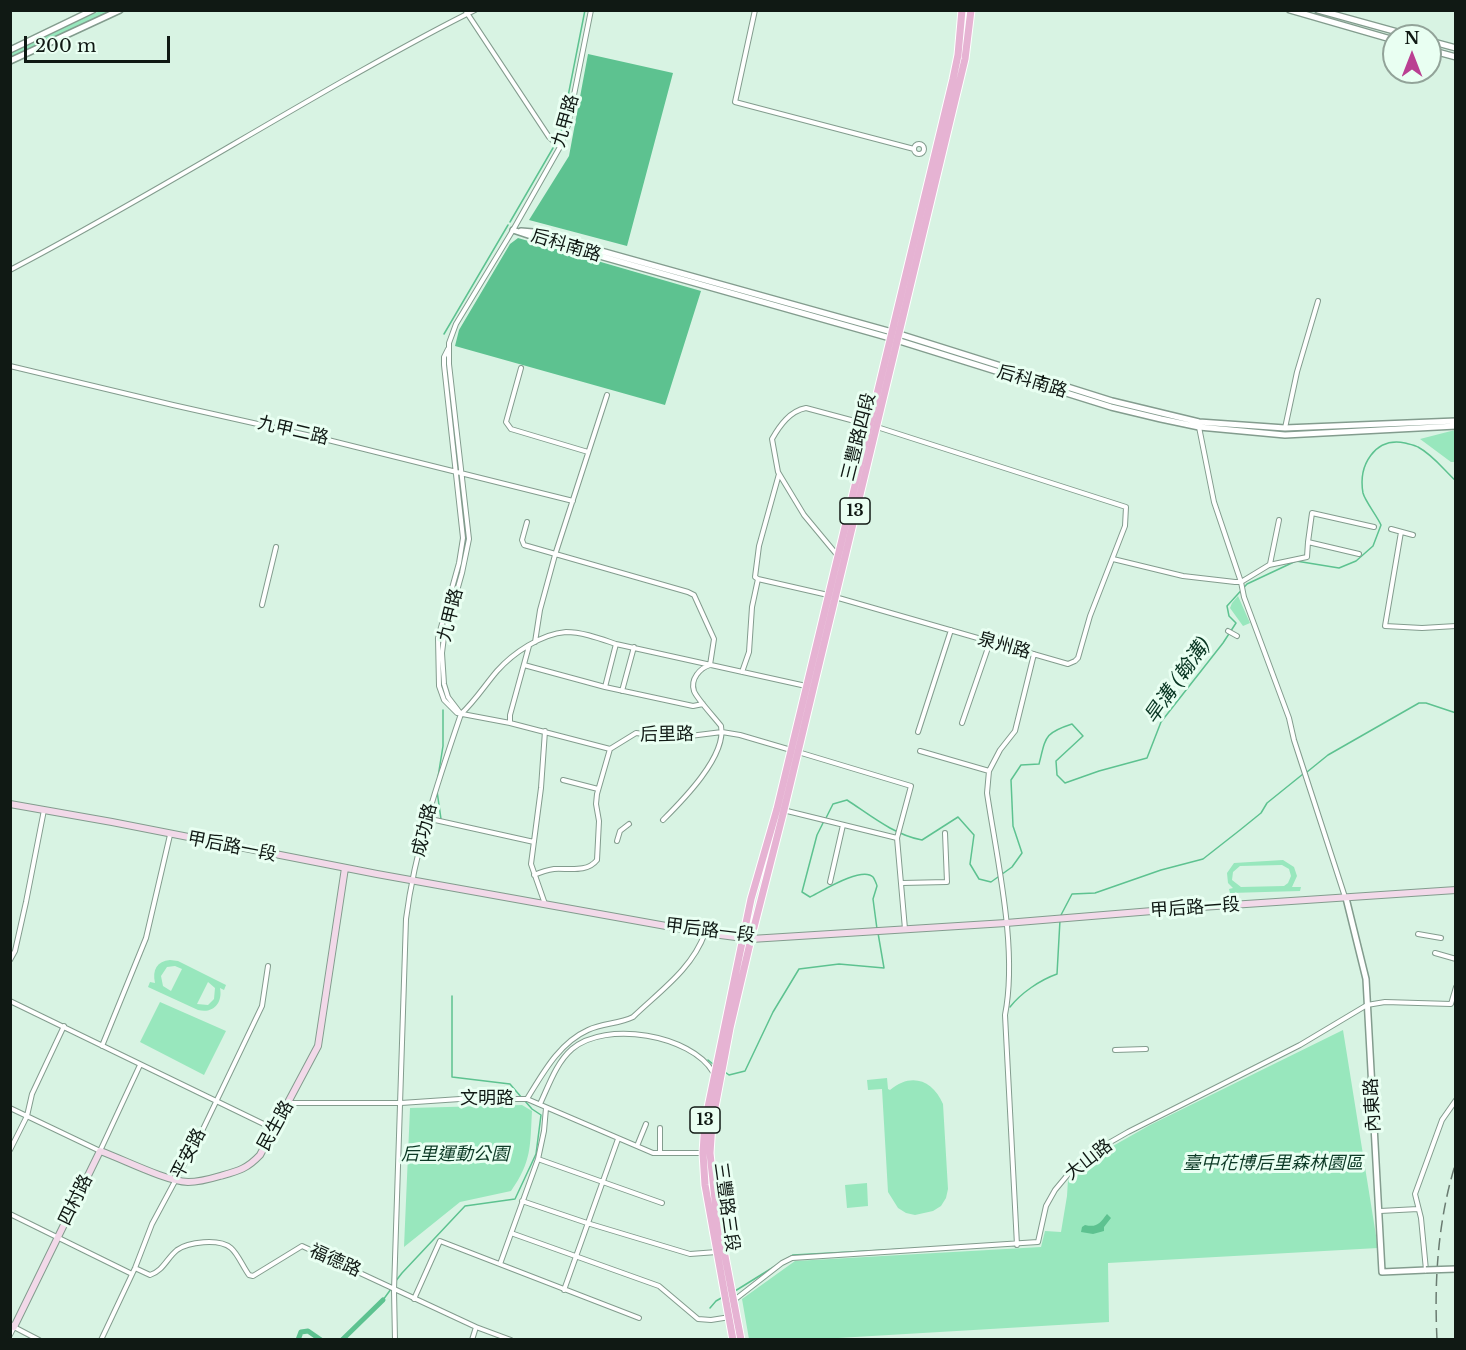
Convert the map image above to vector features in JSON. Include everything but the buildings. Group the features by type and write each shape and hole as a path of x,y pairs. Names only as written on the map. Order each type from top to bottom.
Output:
{"main road":[{"name":"三豐路四段","path":"895,336 958,55 962,10"},
{"name":"三豐路四段","path":"747,939 895,336 943,155 965,59 971,10"},
{"name":"甲后路一段","path":"10,804 546,905 747,939 1006,923 1455,890"},
{"name":"民生路","path":"100,1150 176,1180 189,1182 210,1179 248,1167 261,1155 318,1046 345,868"},
{"name":"三豐路三段","path":"741,1340 733,1317 705,1185 707,1153 705,1122 747,939"},
{"name":"四村路","path":"12,1326 100,1150"},
{"name":"三豐路三段","path":"733,1317 733,1340"}],"street":[{"path":"10,50 93,10"},
{"path":"10,61 120,10"},
{"path":"10,270 64,242 423,36 466,12 475,10"},
{"name":"九甲路","path":"461,714 448,697 444,684 442,653 469,539 448,349 456,324 561,147 568,125 591,10"},
{"path":"755,10 735,102 914,149 919,154 924,149 943,155"},
{"path":"1290,10 1382,37"},
{"path":"1318,10 1382,28"},
{"path":"466,12 549,137 561,147"},
{"name":"后科南路","path":"513,230 895,336 1111,404 1199,424 1285,432 1455,426"},
{"path":"1285,432 1297,372 1318,301"},
{"name":"九甲二路","path":"10,366 320,438 573,501"},
{"path":"521,368 506,422 511,429 588,452"},
{"path":"535,642 540,610 555,555 607,395"},
{"path":"840,556 798,506 779,473 772,439 780,424 799,410 806,408 873,426"},
{"name":"后科南路","path":"1285,432 1455,421"},
{"path":"1199,424 1214,502 1285,707 1346,898"},
{"name":"泉州路","path":"758,579 831,596 1068,664 1075,661 1125,526 1126,507 873,426"},
{"path":"742,672 749,652 752,608 758,579 755,577 759,546 779,473"},
{"path":"1113,559 1183,576 1242,586 1269,565 1308,557 1312,513 1374,527"},
{"path":"1269,565 1279,520"},
{"path":"527,522 522,540 524,545 688,592 694,596 714,639 710,665 703,667 695,677 693,685 694,692 721,726 722,732 714,756 702,776 689,794 663,820"},
{"path":"1391,529 1413,535"},
{"path":"1401,532 1385,626 1422,628 1455,626"},
{"path":"1308,542 1359,554"},
{"path":"261,605 276,547"},
{"path":"918,732 951,630"},
{"path":"1228,631 1237,636"},
{"name":"成功路","path":"395,1340 394,1290 405,932 409,899 426,818 461,714 472,704 498,670 530,645 566,632 809,687"},
{"path":"962,723 990,642"},
{"path":"605,687 616,644"},
{"path":"510,723 510,715 530,645"},
{"path":"622,691 634,648"},
{"path":"1017,1245 1005,1015 1010,984 1006,923 987,793 989,771 1000,750 1015,731 1034,654"},
{"path":"524,665 622,691 693,706 703,704"},
{"path":"461,714 545,731 610,749 596,804 599,821 597,860 586,868 552,869 534,874"},
{"path":"545,731 541,788 531,864 546,905"},
{"name":"后里路","path":"610,749 636,733 674,738 722,732 909,785 911,787 897,838"},
{"path":"920,751 989,771"},
{"path":"563,780 598,789"},
{"path":"10,960 15,951 24,912 44,810"},
{"path":"780,810 897,838 905,929"},
{"path":"426,818 534,842"},
{"path":"617,841 620,831 629,824"},
{"path":"830,882 843,825"},
{"path":"902,884 947,882 945,833"},
{"path":"102,1046 146,938 170,835"},
{"name":"內東路","path":"1346,898 1364,971 1382,1272 1426,1270"},
{"path":"527,1099 554,1055 588,1030 633,1017 680,975 700,945 705,933"},
{"path":"1418,934 1440,938"},
{"path":"1436,953 1455,959"},
{"name":"平安路","path":"101,1340 153,1224 262,1006 268,966"},
{"path":"1367,1005 1385,1002 1453,1005 1455,987"},
{"path":"10,1001 275,1129"},
{"name":"大山路","path":"730,1302 792,1258 1038,1242 1046,1206 1055,1190 1070,1172 1094,1152 1128,1132 1300,1045 1367,1005"},
{"path":"10,1150 27,1116 32,1094 64,1026"},
{"path":"540,1104 563,1059 574,1047 600,1037 627,1034 651,1036 693,1051 717,1074"},
{"path":"1115,1050 1146,1049"},
{"name":"四村路","path":"100,1150 140,1065"},
{"name":"文明路","path":"290,1102 401,1103 460,1099 527,1099 653,1153 707,1153"},
{"path":"1455,1100 1442,1120 1416,1194 1421,1218 1426,1270 1455,1269"},
{"name":"民生路","path":"10,1108 100,1150"},
{"path":"500,1264 538,1159 546,1108"},
{"path":"637,1146 646,1124"},
{"path":"660,1128 660,1153"},
{"path":"564,1290 618,1139"},
{"path":"538,1159 662,1203"},
{"path":"522,1201 690,1254 720,1251"},
{"path":"1380,1211 1418,1209"},
{"path":"10,1214 132,1274"},
{"path":"511,1233 659,1286 699,1318 711,1320 733,1317"},
{"path":"414,1299 440,1242 639,1317"},
{"name":"福德路","path":"135,1268 150,1275 162,1268 173,1254 183,1247 218,1243 231,1248 249,1275 253,1276 302,1246 476,1327 512,1340"},
{"path":"12,1326 39,1340"},
{"name":"四村路","path":"10,1335 12,1326"},
{"path":"472,1340 476,1327"}],"green space":[{"path":"100,11 114,11 11,57 10,52"},
{"path":"1455,430 1455,462 1451,462 1420,439"},
{"path":"1238,596 1250,623 1243,626 1230,608"},
{"path":"1283,860 1294,867 1297,876 1292,887 1301,887 1300,891 1230,893 1229,889 1233,888 1228,883 1227,873 1234,863","holes":["1282,865 1289,869 1291,876 1284,886 1241,887 1232,880 1233,872 1240,866"]},
{"path":"170,960 178,961 226,985 224,990 220,988 220,998 216,1006 208,1010 198,1010 148,987 150,982 155,983 156,967","holes":["175,966 182,969 171,991 163,986 161,976 167,967","208,982 215,988 214,999 208,1005 197,1004"]},
{"path":"160,1002 226,1031 204,1075 140,1042"},
{"name":"臺中花博后里森林園區","path":"1343,1030 1378,1248 1108,1263 1109,1322 821,1339 749,1339 742,1299 795,1261 1041,1247 1045,1231 1061,1232 1068,1180 1097,1155 1150,1125"},
{"path":"887,1078 890,1090 906,1081 921,1081 933,1089 943,1104 948,1189 941,1206 933,1211 915,1215 906,1213 898,1208 888,1192 882,1089 868,1090 867,1080"},
{"name":"后里運動公園","path":"522,1105 532,1111 529,1153 523,1171 511,1191 460,1202 404,1247 410,1108"},
{"path":"867,1183 868,1206 847,1208 845,1185"}],"shaded area":[{"path":"588,54 673,73 627,246 529,220 569,156"},
{"path":"518,238 701,291 665,405 455,346 459,330 510,244"},
{"path":"1107,1214 1111,1218 1104,1227 1104,1231 1093,1234 1081,1232 1082,1227 1098,1224"}],"waterway":[{"path":"560,137 585,10"},
{"path":"510,222 553,148"},
{"path":"444,334 508,225"},
{"path":"447,368 458,465"},
{"name":"旱溝 (翰溝)","path":"826,818 833,804 847,800 892,829 922,840 958,817 974,835 970,864 979,879 991,882 1012,867 1022,853 1013,826 1011,780 1021,765 1039,764 1045,742 1051,733 1072,724 1083,736 1056,761 1057,775 1065,783 1147,758 1161,722 1236,623 1229,616 1227,606 1247,584 1296,561 1339,568 1356,561 1373,546 1381,525 1364,496 1362,483 1366,463 1377,449 1394,442 1415,446 1429,454 1456,481"},
{"path":"460,481 461,488"},
{"path":"466,532 466,545"},
{"path":"457,580 464,555"},
{"path":"444,624 452,597"},
{"path":"440,645 443,629"},
{"path":"440,653 442,685"},
{"path":"1307,772 1328,755 1419,703 1426,703 1456,713"},
{"path":"438,777 443,746 443,710"},
{"path":"1061,915 1072,894 1095,893 1161,870 1203,859 1261,813 1267,803 1303,774"},
{"path":"437,791 441,819"},
{"name":"旱溝 (翰溝)","path":"823,823 817,835 802,892 810,897 851,877 868,874 873,877 877,886 873,899 877,929"},
{"path":"1010,1007 1031,988 1057,974 1060,920"},
{"name":"旱溝 (翰溝)","path":"725,1072 729,1075 745,1071 773,1012 799,969 839,964 884,968 878,933"},
{"path":"452,996 452,1077 510,1084 522,1098"},
{"name":"旱溝 (翰溝)","path":"708,1060 713,1064"},
{"path":"395,1282 465,1206 515,1199 536,1154 541,1115 525,1101"},
{"path":"735,1291 793,1255 923,1248"},
{"path":"383,1300 391,1289"},
{"path":"710,1308 723,1297"},
{"path":"342,1340 383,1300"},
{"path":"298,1340 301,1332 308,1331 321,1340"}],"railway":[{"path":"1437,1340 1436,1295 1441,1228 1456,1162"}]}
